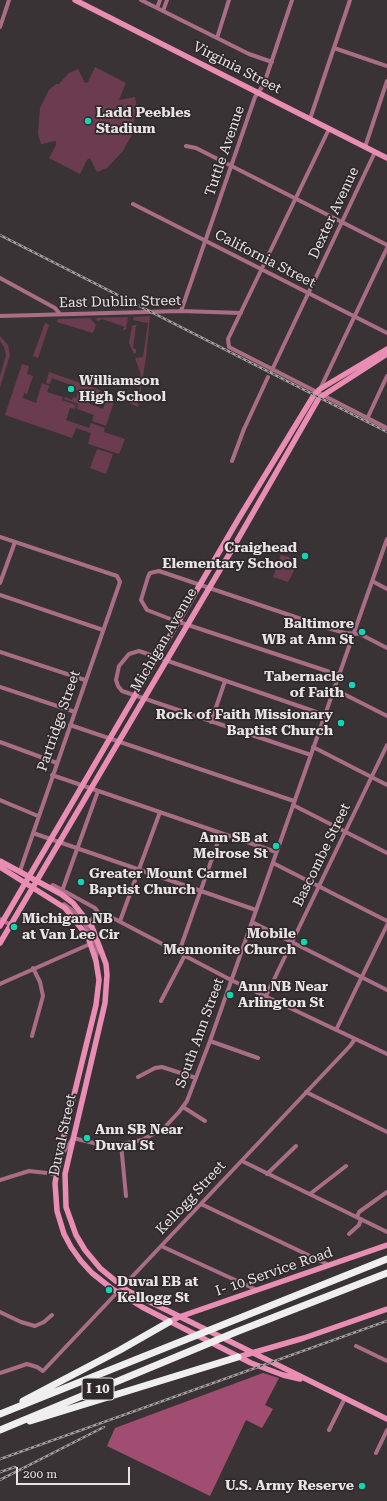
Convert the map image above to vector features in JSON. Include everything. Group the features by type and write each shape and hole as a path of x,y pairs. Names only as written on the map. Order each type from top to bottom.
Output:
{"highway":[{"name":"I 10","path":"0,1414 221,1324 387,1259"},
{"name":"I 10","path":"0,1430 236,1332 387,1273"},
{"path":"8,1411 33,1395 120,1350 169,1322"},
{"path":"12,1425 46,1417 238,1357"}],"street":[{"path":"0,27 9,0"},
{"name":"Virginia Street","path":"75,0 387,158"},
{"path":"141,0 249,54 272,62"},
{"path":"158,8 160,0"},
{"path":"163,11 167,0"},
{"path":"217,38 229,0"},
{"name":"Tuttle Avenue","path":"181,311 256,96 264,84 272,62 292,0"},
{"path":"310,119 350,0"},
{"path":"334,48 387,66"},
{"path":"365,147 387,81"},
{"path":"329,129 228,342 229,347 233,350 319,392 367,419 387,428"},
{"path":"186,146 196,148 387,246 319,392"},
{"name":"Dexter Avenue","path":"272,370 375,152"},
{"name":"California Street","path":"134,204 387,333"},
{"path":"0,278 55,308 60,314"},
{"name":"East Dublin Street","path":"0,316 181,311 241,313"},
{"name":"Michigan Avenue","path":"1,922 83,786 239,518 319,392 387,353"},
{"path":"367,419 387,376"},
{"path":"232,461 244,429 268,377"},
{"name":"Michigan Avenue","path":"0,943 209,587 319,392"},
{"path":"0,537 15,542 0,584"},
{"name":"South Ann Street","path":"73,1138 98,1144 121,1144 142,1140 163,1129 183,1107 210,1041 387,539"},
{"name":"Partridge Street","path":"15,542 119,578 120,582 102,630 20,871"},
{"path":"339,675 147,610 141,600 150,573 159,570 328,628 345,633 360,634 387,648"},
{"path":"372,582 387,589"},
{"path":"0,595 102,630"},
{"path":"311,755 122,691 116,680 118,666 132,652 139,651 325,715"},
{"path":"0,652 85,680"},
{"path":"211,722 225,681"},
{"path":"0,687 75,712"},
{"path":"334,689 387,716"},
{"path":"70,725 111,738 294,803 387,853"},
{"path":"0,742 57,763"},
{"name":"Bascombe Street","path":"266,996 387,745"},
{"path":"314,747 387,785"},
{"path":"52,775 276,852"},
{"path":"62,891 98,791"},
{"path":"0,800 38,816"},
{"path":"120,922 160,812"},
{"path":"64,818 70,823"},
{"path":"33,833 256,910"},
{"path":"179,952 221,833"},
{"name":"Duval Street","path":"0,861 29,876 73,904 86,921 102,952 108,975 105,1003 65,1174 66,1207 76,1235 94,1260 128,1291 387,1419"},
{"path":"273,863 387,921"},
{"name":"Duval Street","path":"0,867 56,902 72,915 90,944 96,961 99,980 96,1005 56,1174 57,1211 64,1234 81,1261 92,1273 118,1293 169,1322 238,1357 283,1375 310,1381"},
{"path":"49,888 53,885 95,908 100,915"},
{"path":"56,902 72,910 86,921 96,945 96,961"},
{"path":"86,921 100,915 109,916 231,980 387,1054"},
{"path":"1,922 11,925"},
{"path":"252,922 387,990"},
{"path":"336,1030 387,925"},
{"path":"0,984 90,944"},
{"path":"161,1001 185,956"},
{"path":"32,1036 43,996 40,982 34,968"},
{"name":"Kellogg Street","path":"0,1372 27,1364 37,1366 43,1371 350,1046 355,1038"},
{"path":"210,1041 258,1058"},
{"path":"138,1077 155,1068 162,1067 196,1078"},
{"path":"306,1092 387,1132"},
{"path":"183,1107 204,1121"},
{"path":"59,1159 73,1138"},
{"path":"121,1144 126,1196"},
{"path":"267,1174 296,1146"},
{"path":"242,1160 267,1174 387,1232"},
{"path":"310,1194 346,1166"},
{"path":"0,1180 29,1171 56,1174"},
{"path":"349,1234 359,1225 360,1212 387,1192"},
{"path":"201,1204 318,1261 330,1265"},
{"name":"I- 10 Service Road","path":"169,1322 179,1317 387,1245"},
{"path":"161,1246 246,1286 258,1290"},
{"path":"238,1357 304,1338 387,1309"},
{"path":"0,1312 21,1322 35,1326 44,1322 52,1315"},
{"path":"356,1346 387,1361"},
{"path":"329,1430 345,1398"},
{"path":"376,1453 387,1430"}],"shaded area":[{"name":"Ladd Peebles Stadium","path":"95,67 126,83 119,100 135,97 137,108 132,130 134,131 123,151 107,168 97,172 90,158 87,160 80,174 49,158 56,145 56,141 41,144 38,134 40,108 49,90 56,84 59,84 69,73 78,69 85,83 88,82"},
{"path":"150,316 146,358 142,383 135,358 143,357 148,323 133,320 134,317"},
{"path":"128,317 126,329 124,330 122,330 125,327 102,319 98,321 95,318"},
{"path":"90,318 96,325 93,333 57,322 58,319"},
{"path":"45,323 49,325 38,358 33,356"},
{"path":"134,325 139,326 136,326 133,348 136,349 136,353 134,354 129,343 132,326"},
{"path":"0,336 8,345 10,355 0,387 0,376 6,355 4,347 0,341"},
{"path":"22,364 29,366 27,374 33,376 27,394 24,393 23,398 36,403 42,383 49,386 47,392 63,397 62,400 76,405 75,409 70,408 66,420 89,428 91,423 105,428 104,432 125,439 119,454 88,444 91,433 76,428 72,438 5,415"},
{"path":"49,372 100,390 100,394 91,392 88,399 90,404 103,409 106,401 114,402 106,426 92,421 94,415 77,409 78,404 64,399 65,397 72,400 73,397 76,398 78,391 75,390 76,387 52,378 50,384 46,383"},
{"path":"142,383 138,407 127,402 129,398 138,392"},
{"path":"97,449 113,454 106,474 90,468"},
{"path":"281,555 289,557 296,567 288,582 273,577"},
{"path":"263,1373 279,1378 265,1405 273,1409 262,1428 246,1420 210,1496 107,1446 115,1428"}],"railway":[{"path":"0,235 387,432"},
{"path":"0,1459 387,1321"},
{"path":"0,1480 104,1427"},
{"path":"0,1472 15,1467"}],"place":[{"name":"Ladd Peebles Stadium","path":"88,121"},
{"name":"Williamson High School","path":"71,389"},
{"name":"Craighead Elementary School","path":"305,556"},
{"name":"Baltimore WB at Ann St","path":"362,632"},
{"name":"Tabernacle of Faith","path":"352,685"},
{"name":"Rock of Faith Missionary Baptist Church","path":"341,723"},
{"name":"Ann SB at Melrose St","path":"276,846"},
{"name":"Greater Mount Carmel Baptist Church","path":"81,882"},
{"name":"Michigan NB at Van Lee Cir","path":"14,927"},
{"name":"Mobile Mennonite Church","path":"304,942"},
{"name":"Ann NB Near Arlington St","path":"230,995"},
{"name":"Ann SB Near Duval St","path":"87,1138"},
{"name":"Duval EB at Kellogg St","path":"109,1290"},
{"name":"U.S. Army Reserve","path":"362,1486"}]}
